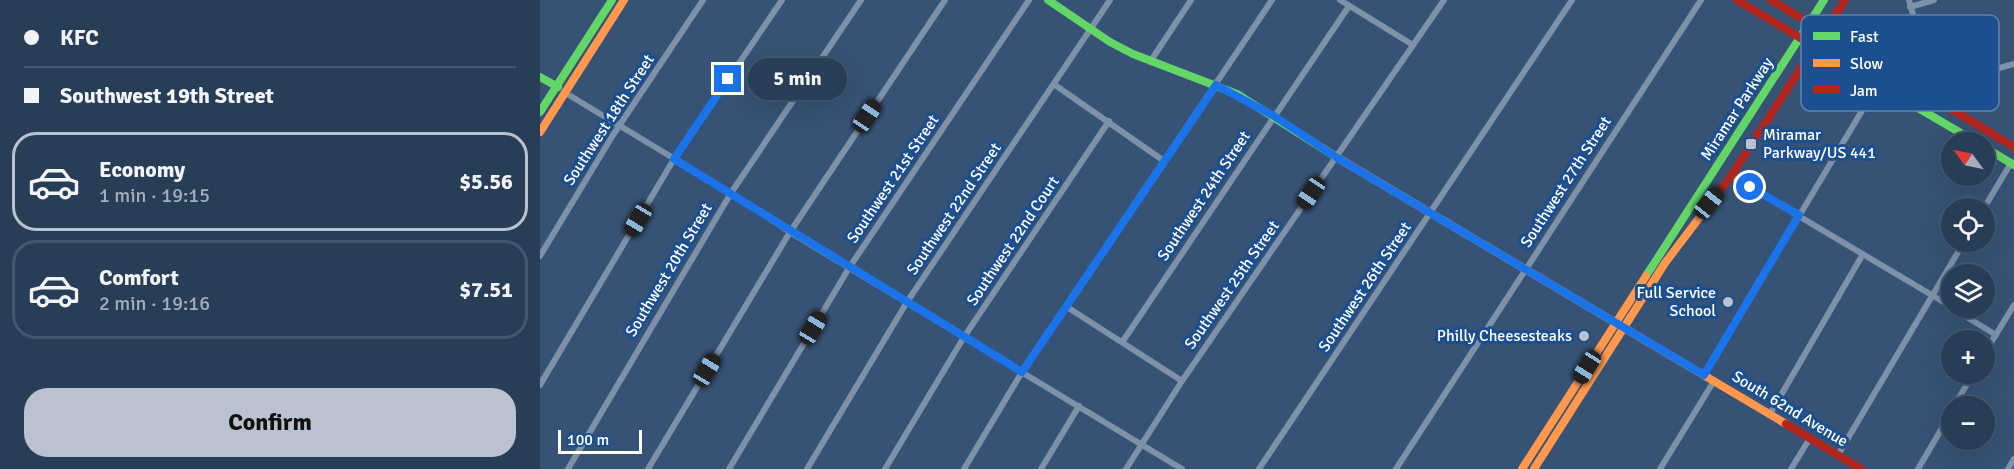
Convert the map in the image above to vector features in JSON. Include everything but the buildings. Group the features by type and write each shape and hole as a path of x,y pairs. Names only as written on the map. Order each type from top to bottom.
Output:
{"main road":[{"path":"540,112 612,0"},
{"path":"540,132 622,0"},
{"name":"South 62nd Avenue","path":"1048,0 1091,29 1150,62 1216,85 1274,116 1336,157 1861,469"},
{"path":"1737,0 1800,38"},
{"path":"1771,0 1801,18"},
{"name":"Miramar Parkway","path":"1815,15 1824,0"},
{"name":"Miramar Parkway","path":"1835,15 1845,0"},
{"name":"Miramar Parkway","path":"1522,469 1800,38"},
{"name":"Miramar Parkway","path":"1534,469 1693,224 1731,176 1801,68"},
{"path":"540,77 564,92"},
{"path":"1924,111 1960,132"},
{"path":"1956,111 2014,147"},
{"path":"1995,149 2014,147"},
{"path":"1995,153 2013,163"}],"street":[{"name":"Southwest 18th Street","path":"540,256 619,126 703,0"},
{"path":"540,385 674,159 782,0"},
{"name":"Southwest 20th Street","path":"568,469 731,193 861,0"},
{"path":"648,469 790,232 945,0"},
{"name":"Southwest 21st Street","path":"729,469 849,268 1029,0"},
{"name":"Southwest 22nd Street","path":"807,469 907,302 1110,0"},
{"path":"1150,62 1191,0"},
{"path":"964,469 1022,372 1068,307 1272,0"},
{"path":"1340,0 1413,45"},
{"name":"Southwest 25th Street","path":"1126,469 1182,381 1443,0"},
{"name":"Southwest 26th Street","path":"1260,469 1572,0"},
{"name":"Southwest 27th Street","path":"1396,469 1701,0"},
{"path":"1910,3 1934,0"},
{"name":"Southwest 24th Street","path":"1123,341 1349,6"},
{"path":"1999,68 2014,64"},
{"path":"1055,85 1164,161"},
{"path":"564,92 731,193 849,268 1182,469"},
{"path":"1704,375 1862,111"},
{"name":"Southwest 22nd Court","path":"885,469 964,337 1109,121"},
{"path":"1990,198 2013,163"},
{"path":"1731,176 1941,300"},
{"path":"1838,455 1958,252"},
{"path":"1770,414 1863,254"},
{"path":"1970,318 1996,334 2014,305"},
{"path":"1068,307 1182,381"},
{"path":"1659,469 1714,381"},
{"path":"1041,469 1078,406"},
{"path":"1918,469 1941,430"},
{"path":"1791,469 1810,438"},
{"path":"2008,469 2014,459"}],"traffic: fast":[{"path":"540,112 612,0"},
{"path":"1048,0 1110,42 1133,54 1237,94 1338,158"},
{"path":"1814,15 1824,0"},
{"path":"1646,276 1801,36"},
{"path":"540,77 558,87"},
{"path":"1923,111 1959,132"},
{"path":"1995,154 2014,165"}],"traffic: slow":[{"path":"540,132 624,0"},
{"path":"1338,158 1786,424"},
{"path":"1534,469 1665,263 1709,205"},
{"path":"1522,469 1646,276"}],"traffic: jam":[{"path":"1737,0 1801,38"},
{"path":"1771,0 1801,18"},
{"path":"1835,15 1845,0"},
{"path":"1709,205 1731,176 1801,68"},
{"path":"1954,111 2014,147"},
{"path":"1786,424 1861,469"}],"place":[{"name":"Miramar Parkway/US 441","path":"1751,144"},
{"name":"Full Service School","path":"1728,302"},
{"name":"Philly Cheesesteaks","path":"1584,336"}],"route":[{"path":"728,79 674,159 1022,372 1216,85 1237,94 1336,157 1704,375 1799,215 1750,187"}]}
